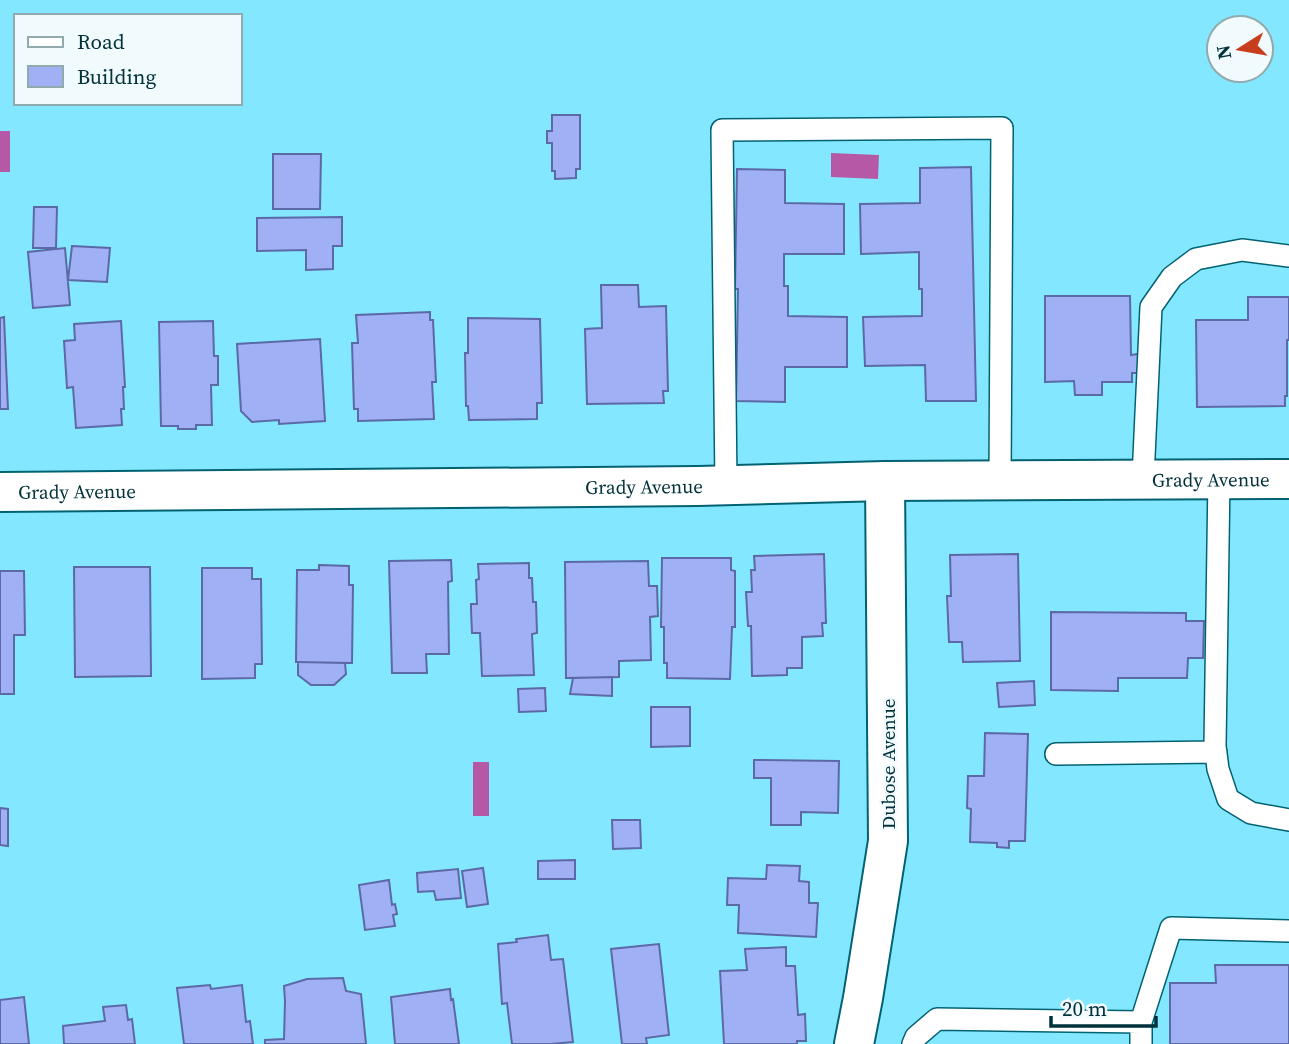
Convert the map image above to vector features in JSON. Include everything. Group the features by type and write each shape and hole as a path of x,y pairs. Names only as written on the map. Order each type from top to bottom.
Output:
{"street":[{"name":"Grady Avenue","path":"0,492 1143,478 1289,479"},
{"name":"Dubose Avenue","path":"854,1044 888,841 885,481"}],"lane":[{"path":"726,485 722,130 1002,128 1000,480"},
{"path":"1143,478 1151,307 1172,277 1196,259 1242,250 1289,256"},
{"path":"1219,478 1218,769 1228,799 1251,813 1289,820"},
{"path":"1056,754 1216,752"},
{"path":"1141,1044 1141,1021 1171,928 1289,930"},
{"path":"913,1044 916,1037 937,1018 1141,1021"}],"shaded area":[{"path":"0,131 10,131 10,172 0,172"},
{"path":"831,153 879,155 878,179 831,177"},
{"path":"473,762 489,762 489,816 473,816"}],"building":[{"path":"552,115 580,115 580,169 576,169 576,178 555,179 555,171 552,171 552,143 547,143 547,131 552,131"},
{"path":"273,154 321,154 320,209 273,209"},
{"path":"971,167 976,401 926,401 925,365 865,366 863,317 922,316 922,289 919,289 919,252 861,254 860,204 920,203 920,168"},
{"path":"737,169 785,170 785,203 844,204 844,254 784,254 784,286 788,286 788,316 847,317 847,367 785,367 785,402 736,401"},
{"path":"34,207 57,207 56,248 33,248"},
{"path":"342,217 342,246 333,246 333,269 306,270 306,250 257,251 257,218"},
{"path":"72,246 110,248 107,282 68,280"},
{"path":"65,248 70,305 33,308 28,252"},
{"path":"601,285 638,285 639,307 666,306 668,391 663,391 664,403 587,404 585,329 602,328"},
{"path":"1045,296 1130,296 1131,355 1138,354 1138,373 1132,373 1132,382 1102,382 1102,395 1075,395 1074,381 1045,382"},
{"path":"1248,297 1289,297 1285,406 1197,407 1196,320 1248,320"},
{"path":"430,312 430,320 433,320 436,382 432,382 434,419 358,421 358,409 354,409 352,343 358,343 356,315"},
{"path":"4,317 8,409 0,409 0,318"},
{"path":"468,318 540,319 542,403 537,403 537,419 469,420 466,406 465,353 468,353"},
{"path":"121,321 125,387 124,409 121,409 122,425 76,428 73,387 67,388 64,341 75,340 74,324"},
{"path":"213,321 214,356 218,356 218,385 211,385 212,425 196,425 196,429 161,426 159,322"},
{"path":"320,339 325,421 279,424 279,420 252,422 241,411 237,344"},
{"path":"824,554 826,623 822,623 823,636 802,637 802,668 787,668 787,675 752,676 751,626 748,626 746,592 752,592 751,570 755,570 754,556"},
{"path":"1018,554 1020,661 963,662 962,642 949,642 947,596 951,596 950,555"},
{"path":"662,558 731,558 731,570 735,571 735,627 732,627 730,679 667,678 667,663 664,663 664,627 661,627"},
{"path":"451,560 452,581 448,582 449,654 426,654 427,673 392,673 389,561"},
{"path":"648,561 649,586 657,586 658,616 650,617 651,660 619,661 619,677 566,678 565,562"},
{"path":"529,563 533,602 536,602 537,633 532,634 534,675 482,676 480,633 472,633 471,610 471,604 477,604 478,564"},
{"path":"319,565 349,566 349,585 353,585 352,663 296,662 297,570 319,570"},
{"path":"74,567 150,567 151,676 75,677"},
{"path":"202,568 252,568 252,579 261,579 262,664 255,664 255,678 202,679"},
{"path":"0,571 24,571 25,635 14,635 14,694 0,694"},
{"path":"1051,612 1186,613 1186,621 1204,621 1203,658 1188,658 1187,678 1118,678 1118,691 1051,690"},
{"path":"298,662 345,663 346,674 334,685 311,685 298,675"},
{"path":"612,677 612,696 570,694 573,678"},
{"path":"1034,681 1035,705 999,707 997,683"},
{"path":"545,688 546,711 519,712 518,689"},
{"path":"651,707 690,707 690,746 651,747"},
{"path":"985,733 1028,734 1025,841 1009,841 1009,848 997,847 997,843 970,842 968,776 984,776"},
{"path":"754,760 839,761 838,813 801,812 801,825 771,825 771,778 754,778"},
{"path":"0,808 8,809 8,846 0,845"},
{"path":"612,820 640,820 641,848 613,849"},
{"path":"575,860 575,879 538,879 538,861"},
{"path":"767,865 800,866 799,881 809,882 809,903 818,903 816,937 738,933 739,905 727,905 728,878 766,879"},
{"path":"483,868 488,904 467,907 462,871"},
{"path":"458,869 461,898 436,900 434,891 418,892 417,873"},
{"path":"389,880 392,905 395,904 397,914 393,915 395,926 365,930 359,885"},
{"path":"548,935 551,960 563,959 573,1042 512,1044 507,1003 502,1004 498,944"},
{"path":"659,944 669,1035 646,1038 647,1044 622,1044 611,949"},
{"path":"786,947 786,966 795,966 798,1015 805,1014 806,1041 797,1041 797,1044 724,1044 720,971 747,970 745,949"},
{"path":"1215,965 1289,965 1289,1044 1170,1044 1170,983 1216,983"},
{"path":"343,978 346,991 361,994 366,1044 265,1044 265,1040 284,1039 284,986 307,979"},
{"path":"210,985 211,989 242,985 246,1022 250,1021 253,1044 184,1044 177,988"},
{"path":"450,989 459,1044 395,1044 391,997"},
{"path":"24,997 29,1044 0,1044 0,1000"},
{"path":"126,1005 128,1020 132,1019 135,1044 64,1044 63,1026 105,1021 103,1007"}]}
